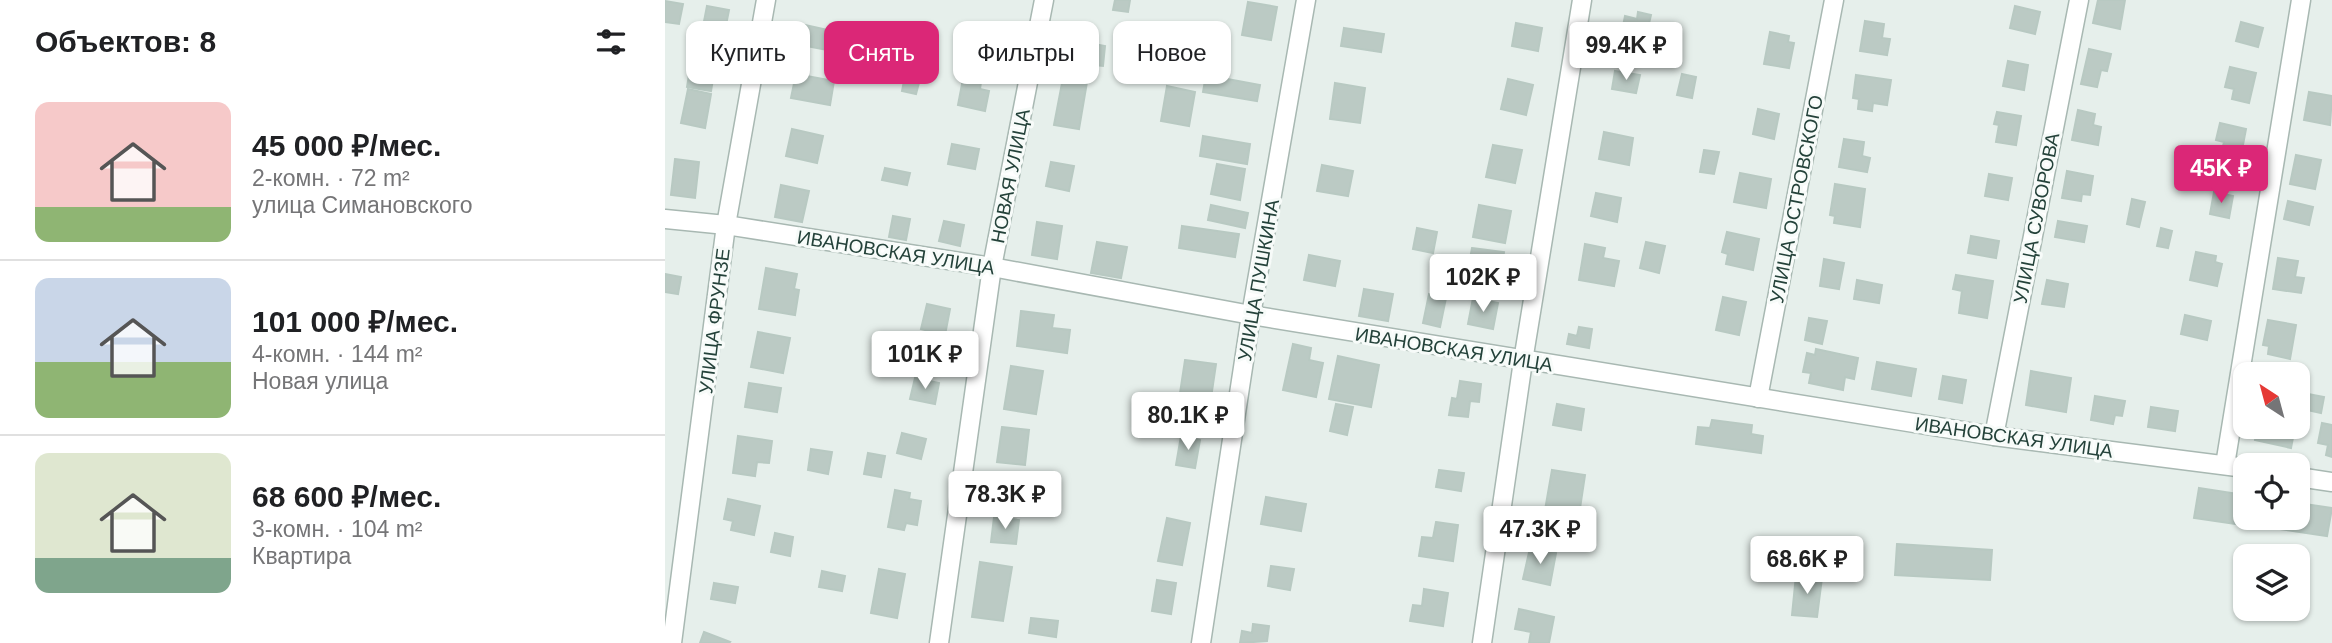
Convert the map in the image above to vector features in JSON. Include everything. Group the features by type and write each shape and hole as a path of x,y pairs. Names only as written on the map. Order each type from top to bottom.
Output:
{"street":[{"name":"УЛИЦА ФРУНЗЕ","path":"672,643 726,225 766,0"},
{"name":"НОВАЯ УЛИЦА","path":"939,643 992,267 1044,0"},
{"name":"УЛИЦА ПУШКИНА","path":"1201,643 1251,315 1306,0"},
{"path":"1482,643 1523,361 1582,0"},
{"name":"УЛИЦА ОСТРОВСКОГО","path":"1758,398 1834,0"},
{"name":"УЛИЦА СУВОРОВА","path":"1994,436 2079,0"},
{"path":"2225,465 2301,0"},
{"name":"ИВАНОВСКАЯ УЛИЦА","path":"665,219 726,225 992,267 1251,315 1523,361 1994,436 2233,466"},
{"path":"2310,479 2332,482"}],"building":[{"path":"1115,0 1130,0 1128,12 1113,10"},
{"path":"2098,0 2125,0 2120,29 2093,23"},
{"path":"665,1 683,4 679,24 665,22"},
{"path":"1248,2 1277,7 1271,40 1242,35"},
{"path":"707,6 729,10 727,21 704,21"},
{"path":"2015,6 2040,12 2035,34 2010,28"},
{"path":"1638,12 1651,15 1646,36 1622,31 1625,16 1637,19"},
{"path":"1865,21 1884,24 1882,38 1890,39 1887,55 1860,51"},
{"path":"2241,22 2263,28 2258,47 2236,41"},
{"path":"1516,23 1542,28 1538,51 1512,46"},
{"path":"810,26 824,29 824,49 810,47"},
{"path":"1344,28 1384,34 1381,52 1341,46"},
{"path":"1770,32 1789,36 1788,42 1794,43 1789,68 1764,64"},
{"path":"1099,45 1105,46 1103,66 1099,66"},
{"path":"2089,49 2111,54 2107,71 2101,70 2097,87 2081,84"},
{"path":"2008,61 2028,65 2024,90 2003,86"},
{"path":"2230,67 2256,73 2249,103 2232,99 2234,89 2225,87"},
{"path":"1615,71 1640,75 1636,93 1612,89"},
{"path":"1682,74 1696,77 1692,98 1677,95"},
{"path":"1856,75 1891,80 1887,105 1873,103 1872,111 1858,109 1859,99 1853,98"},
{"path":"810,77 824,79 824,84 834,84 830,105 791,98 794,84 810,84"},
{"path":"1508,79 1533,85 1526,115 1501,109"},
{"path":"1231,80 1260,85 1257,101 1203,92 1204,84 1231,84"},
{"path":"1335,83 1365,88 1360,123 1330,119"},
{"path":"688,84 712,84 711,91 687,87"},
{"path":"903,84 919,84 916,94 902,91"},
{"path":"962,84 981,84 980,89 989,91 985,111 958,105"},
{"path":"1062,84 1087,84 1079,129 1054,125"},
{"path":"1167,86 1195,92 1189,126 1161,121"},
{"path":"688,89 711,94 705,128 681,123"},
{"path":"2309,92 2332,96 2330,125 2304,120"},
{"path":"1758,109 1779,114 1774,139 1753,134"},
{"path":"2078,110 2095,114 2093,125 2101,127 2098,145 2072,140"},
{"path":"1997,112 2021,116 2016,145 1996,142 1999,125 1994,124"},
{"path":"2220,123 2246,129 2238,171 2218,167 2224,142 2216,140"},
{"path":"792,129 823,136 817,163 786,156"},
{"path":"1604,132 1633,138 1629,165 1599,159"},
{"path":"1203,136 1250,144 1247,164 1200,156"},
{"path":"1844,139 1864,142 1862,156 1870,158 1867,172 1839,167"},
{"path":"952,144 979,149 975,169 948,164"},
{"path":"1493,145 1522,150 1515,183 1486,177"},
{"path":"1704,150 1719,152 1714,174 1700,172"},
{"path":"2296,155 2321,160 2315,189 2290,184"},
{"path":"675,159 699,162 695,198 671,195"},
{"path":"1051,162 1074,166 1069,191 1046,186"},
{"path":"1217,164 1245,169 1240,200 1211,194"},
{"path":"1322,165 1353,171 1348,196 1317,191"},
{"path":"885,168 910,173 907,185 882,180"},
{"path":"2067,171 2093,176 2090,195 2082,194 2081,201 2062,198"},
{"path":"1740,173 1771,179 1766,208 1734,202"},
{"path":"1989,174 2012,178 2008,200 1985,196"},
{"path":"1835,184 1865,189 1860,227 1834,223 1835,216 1830,215"},
{"path":"781,185 809,191 802,222 775,217"},
{"path":"2214,192 2233,196 2229,218 2210,214"},
{"path":"1596,193 1621,198 1617,222 1591,216"},
{"path":"2132,199 2145,202 2139,227 2127,224"},
{"path":"2288,201 2313,207 2309,225 2284,219"},
{"path":"1211,205 1248,213 1245,228 1208,220"},
{"path":"1479,205 1511,211 1505,243 1473,237"},
{"path":"893,216 910,219 906,240 889,237"},
{"path":"944,221 964,225 960,246 939,241"},
{"path":"2058,221 2087,226 2084,242 2055,237"},
{"path":"1037,222 1062,226 1057,259 1032,255"},
{"path":"1182,226 1239,234 1235,257 1179,248"},
{"path":"1417,228 1437,232 1433,253 1413,249"},
{"path":"2161,228 2172,231 2168,248 2157,246"},
{"path":"1727,232 1759,239 1753,270 1726,264 1728,254 1722,252"},
{"path":"1971,236 1999,241 1996,258 1968,253"},
{"path":"1097,242 1127,247 1121,278 1091,273"},
{"path":"1646,242 1665,246 1659,273 1640,268"},
{"path":"1585,244 1605,248 1603,258 1619,261 1614,286 1579,280"},
{"path":"1472,248 1504,252 1502,268 1469,264"},
{"path":"2196,252 2216,256 2215,262 2222,264 2217,286 2190,280"},
{"path":"1309,255 1340,261 1335,286 1304,280"},
{"path":"2278,258 2298,261 2295,277 2304,278 2301,293 2273,289"},
{"path":"1824,259 1844,263 1839,289 1820,286"},
{"path":"766,268 797,274 794,289 799,290 795,315 759,309"},
{"path":"665,274 681,277 678,294 665,292"},
{"path":"1956,275 1993,281 1987,318 1959,313 1962,291 1953,289"},
{"path":"1857,280 1882,285 1879,303 1854,299"},
{"path":"2047,280 2068,284 2064,307 2042,304"},
{"path":"1364,289 1393,294 1388,321 1359,316"},
{"path":"1429,294 1446,298 1440,327 1423,323"},
{"path":"1723,297 1746,302 1739,335 1716,330"},
{"path":"1473,298 1498,303 1493,329 1468,324"},
{"path":"927,304 950,309 945,335 921,329"},
{"path":"1021,311 1054,315 1052,328 1070,330 1067,353 1017,346"},
{"path":"2185,315 2211,321 2207,340 2181,334"},
{"path":"1809,318 1827,321 1822,344 1805,340"},
{"path":"2268,320 2296,325 2290,359 2268,354 2269,346 2263,345"},
{"path":"1579,327 1592,329 1589,348 1567,344 1569,334 1577,336"},
{"path":"758,332 790,338 783,373 751,367"},
{"path":"1293,344 1311,348 1309,360 1323,363 1316,397 1283,390"},
{"path":"1816,349 1858,358 1854,379 1845,377 1843,390 1809,383 1811,373 1803,372 1807,353 1815,355"},
{"path":"1338,356 1379,365 1371,407 1329,399"},
{"path":"1185,360 1216,364 1208,418 1177,413"},
{"path":"1877,362 1916,369 1911,396 1872,389"},
{"path":"1011,366 1043,371 1036,414 1004,409"},
{"path":"2031,371 2071,378 2066,412 2026,405"},
{"path":"1943,376 1966,380 1962,403 1939,399"},
{"path":"915,378 939,383 935,404 910,399"},
{"path":"1460,381 1481,384 1479,402 1470,401 1468,417 1449,415 1452,398 1457,399"},
{"path":"749,383 781,388 777,412 745,407"},
{"path":"2310,394 2324,397 2321,413 2310,411"},
{"path":"2095,396 2125,401 2122,416 2115,415 2113,424 2091,420"},
{"path":"1336,404 1353,407 1347,435 1330,431"},
{"path":"1557,404 1584,409 1581,430 1553,425"},
{"path":"2151,407 2178,411 2175,431 2148,427"},
{"path":"1712,420 1752,425 1751,434 1763,436 1761,453 1696,444 1698,427 1710,428"},
{"path":"2322,423 2332,425 2332,457 2326,455 2328,445 2318,443"},
{"path":"1002,427 1029,430 1025,465 997,462"},
{"path":"902,433 926,439 921,459 897,453"},
{"path":"738,436 772,441 769,463 757,462 755,476 733,473"},
{"path":"1181,436 1200,440 1195,468 1176,465"},
{"path":"2255,439 2293,439 2291,448"},
{"path":"811,449 832,452 828,474 808,470"},
{"path":"868,453 885,456 881,477 864,474"},
{"path":"1439,470 1464,473 1461,491 1436,487"},
{"path":"1552,470 1585,475 1579,515 1545,510"},
{"path":"2199,488 2233,493 2233,524 2194,518"},
{"path":"895,490 910,493 909,499 921,501 917,525 906,523 904,530 888,527"},
{"path":"1266,497 1306,504 1301,531 1261,524"},
{"path":"728,499 760,506 754,535 731,530 733,521 724,519"},
{"path":"2310,505 2332,508 2327,536 2286,530 2310,530"},
{"path":"994,517 1019,520 1016,544 991,542"},
{"path":"1167,518 1190,523 1182,565 1158,561"},
{"path":"1436,522 1458,525 1453,561 1419,556 1422,537 1433,538"},
{"path":"775,533 793,537 790,556 771,552"},
{"path":"1897,544 1992,550 1990,580 1895,575"},
{"path":"1530,548 1556,553 1550,585 1523,579"},
{"path":"980,562 1012,567 1003,621 972,617"},
{"path":"1271,566 1294,569 1290,590 1268,586"},
{"path":"879,569 905,574 897,618 871,613"},
{"path":"822,571 845,576 842,591 819,587"},
{"path":"1796,575 1822,578 1817,617 1792,615"},
{"path":"1157,580 1176,583 1171,614 1152,611"},
{"path":"714,583 738,587 735,603 711,599"},
{"path":"1424,589 1448,593 1443,626 1410,621 1413,605 1422,606"},
{"path":"1519,609 1554,617 1549,643 1529,643 1531,632 1515,629"},
{"path":"1031,618 1058,621 1056,637 1029,633"},
{"path":"1253,624 1269,626 1267,641 1240,643 1242,631 1252,633"},
{"path":"704,632 730,642 700,643"}]}
